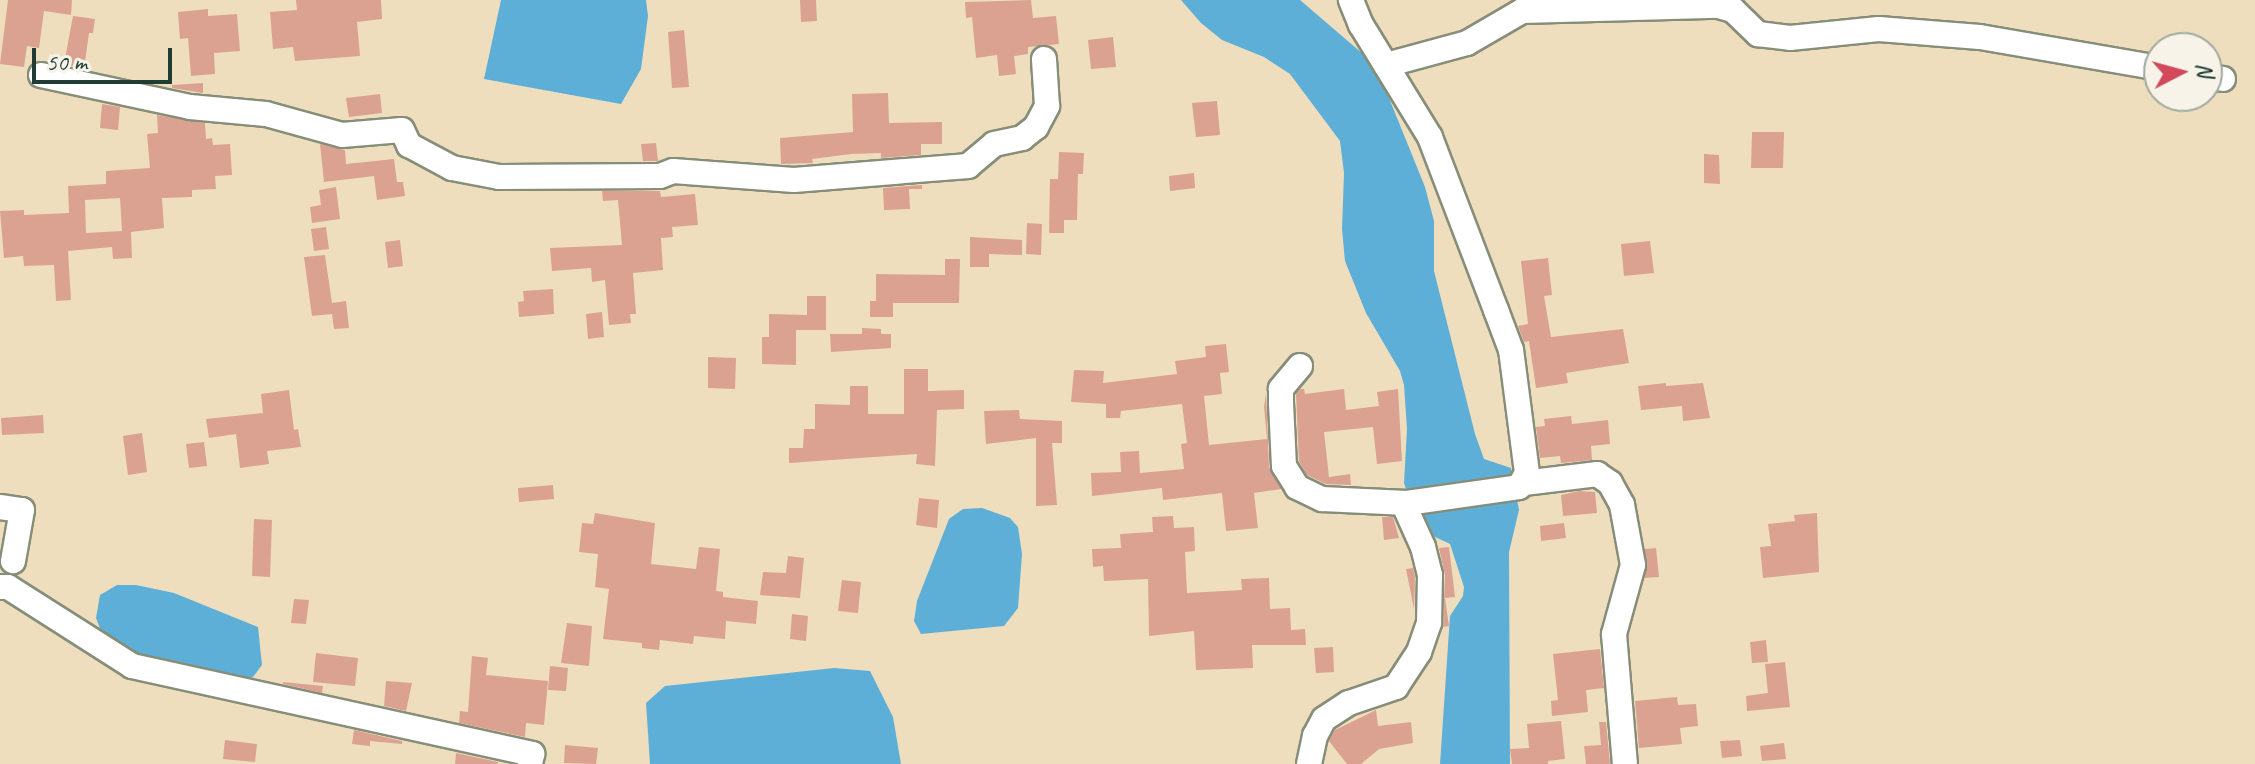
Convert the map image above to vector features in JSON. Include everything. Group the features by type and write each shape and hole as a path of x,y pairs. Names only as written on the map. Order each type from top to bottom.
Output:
{"street":[{"path":"1351,0 1430,137 1511,350 1527,473 1521,485"},
{"path":"1386,65 1467,43 1522,11 1718,6 1733,10 1758,34 1790,38 1879,29 1980,37 2143,65"},
{"path":"41,75 190,107 266,114 342,135 402,130 409,145 452,168 499,177 660,176 673,171 794,180 968,166 994,144 1022,138 1036,127 1047,106 1044,59"},
{"path":"1300,366 1281,389 1284,466 1297,487 1322,499 1408,503 1597,474 1610,483 1622,505 1633,565 1614,634 1625,764"},
{"path":"1309,764 1315,736 1324,719 1349,703 1396,687 1419,652 1429,623 1430,575 1405,507 1408,503"},
{"path":"0,507 22,510 13,561"},
{"path":"0,587 8,587 132,666 532,754 530,764"}],"water":[{"path":"501,0 646,0 648,16 641,69 621,104 484,79"},
{"path":"1181,0 1300,0 1363,54 1387,93 1425,187 1434,221 1434,271 1475,434 1484,459 1511,468 1519,510 1509,552 1510,764 1440,764 1450,616 1463,596 1464,587 1450,544 1431,535 1415,517 1404,483 1407,429 1404,385 1400,371 1366,313 1345,261 1342,229 1344,173 1340,141 1290,74 1264,57 1222,40 1201,23"},
{"path":"982,508 1010,518 1018,527 1022,554 1018,608 1004,626 921,634 914,621 917,601 949,519 963,509"},
{"path":"117,585 136,585 174,593 258,627 262,665 253,677 240,682 115,647 101,631 96,618 100,595"},
{"path":"834,668 870,671 893,717 901,764 650,764 646,703 665,686"}],"building":[{"path":"8,0 72,0 71,15 44,11 39,48 27,46 24,67 0,64"},
{"path":"296,0 381,0 382,19 357,22 360,56 295,61 293,47 273,49 270,12 297,10"},
{"path":"800,0 816,0 817,21 801,22"},
{"path":"1031,0 1033,18 1056,16 1059,44 1028,47 1028,54 1014,56 1016,74 999,76 997,55 976,58 972,17 966,18 965,2"},
{"path":"208,9 208,16 237,14 240,51 214,53 215,74 191,76 188,38 180,39 178,12"},
{"path":"73,16 95,19 93,33 89,33 84,69 64,64"},
{"path":"684,30 689,87 672,88 668,32"},
{"path":"1113,37 1116,67 1091,69 1088,40"},
{"path":"203,83 203,93 172,88 172,85"},
{"path":"888,93 889,123 942,122 942,144 921,144 921,155 881,158 881,153 851,154 812,159 813,163 781,164 780,138 853,132 852,94"},
{"path":"380,94 382,113 349,117 346,98"},
{"path":"1217,101 1220,135 1196,137 1192,103"},
{"path":"102,104 120,107 118,130 100,128"},
{"path":"157,115 205,123 206,139 212,138 213,145 230,144 232,175 215,176 216,189 192,190 192,197 162,198 164,228 131,232 132,258 113,259 112,247 68,251 71,300 56,301 54,265 24,266 23,256 4,258 0,211 24,210 24,215 69,213 68,186 106,184 106,171 150,168 147,134 158,133","holes":["120,198 122,231 86,233 85,200"]},
{"path":"1752,132 1784,132 1783,168 1751,168"},
{"path":"656,143 658,161 643,161 641,144"},
{"path":"320,144 345,150 346,164 394,159 397,182 403,182 405,196 377,200 374,176 324,182"},
{"path":"1059,152 1084,153 1083,174 1078,174 1077,220 1064,220 1064,233 1049,233 1050,179 1058,179"},
{"path":"1704,154 1719,155 1720,184 1704,183"},
{"path":"1194,173 1195,188 1170,191 1169,176"},
{"path":"922,185 922,189 909,189 910,209 884,210 883,188"},
{"path":"336,187 340,219 312,223 310,207 321,205 319,190"},
{"path":"602,191 660,191 661,197 695,194 698,225 672,227 673,237 661,238 663,270 633,273 636,314 630,314 631,323 609,325 605,280 592,282 591,268 552,271 550,248 622,245 618,200 603,201"},
{"path":"1027,223 1042,224 1041,255 1026,254"},
{"path":"326,227 329,249 314,251 311,229"},
{"path":"970,237 1022,240 1022,255 989,254 989,267 970,267"},
{"path":"400,240 403,266 388,268 385,242"},
{"path":"1650,241 1654,273 1624,276 1621,244"},
{"path":"325,255 332,303 346,301 349,328 334,329 332,314 312,316 304,257"},
{"path":"1548,258 1552,295 1544,296 1551,337 1623,329 1629,363 1566,373 1568,383 1536,388 1529,341 1524,342 1518,326 1528,324 1521,261"},
{"path":"945,259 960,259 959,303 893,303 893,317 870,317 870,301 876,301 876,274 945,275"},
{"path":"553,289 554,314 519,317 518,302 524,301 523,291"},
{"path":"807,296 826,296 826,330 796,330 796,365 762,364 762,337 769,337 769,314 807,315"},
{"path":"602,312 604,337 588,339 586,314"},
{"path":"862,328 881,329 881,334 891,334 891,348 831,352 830,334 862,334"},
{"path":"1226,344 1229,372 1220,373 1222,394 1204,396 1209,445 1267,439 1266,393 1269,467 1281,489 1254,493 1258,528 1226,531 1222,493 1163,500 1162,488 1092,496 1091,473 1121,472 1120,452 1139,451 1140,473 1184,469 1181,444 1187,443 1182,404 1121,411 1120,418 1106,418 1106,404 1071,402 1074,370 1104,371 1103,383 1177,374 1175,361 1206,357 1205,346"},
{"path":"708,357 736,358 735,389 708,388"},
{"path":"904,369 928,369 928,391 964,390 964,409 937,410 935,466 916,464 917,454 789,463 789,448 803,448 804,429 815,429 815,404 850,405 850,386 868,386 868,414 904,414"},
{"path":"1666,383 1666,386 1703,383 1710,418 1683,421 1682,406 1641,410 1638,386"},
{"path":"1304,389 1305,394 1344,389 1346,410 1379,406 1377,392 1398,389 1402,461 1377,464 1373,427 1324,432 1329,477 1350,474 1351,485 1326,484 1307,475 1299,461 1296,394"},
{"path":"289,390 294,430 298,429 301,447 267,451 269,464 240,468 236,434 209,438 206,419 263,413 261,394"},
{"path":"1019,410 1020,419 1062,421 1062,443 1052,443 1057,505 1036,506 1036,438 986,444 984,411"},
{"path":"43,415 44,433 2,435 1,418"},
{"path":"1571,416 1572,424 1608,420 1610,444 1591,446 1592,460 1561,463 1560,456 1540,458 1536,427 1545,426 1544,419"},
{"path":"142,433 147,472 128,475 123,436"},
{"path":"204,442 207,466 189,468 186,444"},
{"path":"553,485 554,499 519,502 518,488"},
{"path":"1579,491 1595,492 1597,513 1563,516 1561,495"},
{"path":"919,498 939,500 937,528 916,525"},
{"path":"595,513 655,523 651,564 696,569 699,547 720,549 716,591 723,592 723,597 758,601 756,624 726,621 725,639 694,636 693,644 660,640 659,650 642,648 642,643 603,639 609,589 595,587 598,554 579,552 582,523 593,524"},
{"path":"1817,513 1819,572 1763,578 1760,547 1771,546 1768,524 1795,521 1794,515"},
{"path":"1173,516 1174,528 1194,527 1195,551 1185,552 1187,593 1242,590 1241,579 1269,578 1270,609 1290,608 1291,630 1305,629 1306,645 1252,645 1253,668 1196,670 1194,631 1149,636 1148,579 1104,581 1103,566 1093,567 1092,549 1121,548 1120,534 1153,532 1152,517"},
{"path":"1382,517 1393,517 1399,538 1384,540"},
{"path":"254,519 272,520 270,577 252,576"},
{"path":"1564,523 1566,538 1541,541 1540,526"},
{"path":"1449,547 1455,597 1445,598 1449,626 1443,627 1445,575 1439,548"},
{"path":"1656,548 1659,577 1645,578 1645,549"},
{"path":"788,556 804,558 800,598 760,595 763,572 786,573"},
{"path":"1413,568 1415,577 1414,609 1406,569"},
{"path":"842,580 861,582 858,613 838,611"},
{"path":"294,599 309,600 306,624 291,623"},
{"path":"792,614 808,616 806,641 790,639"},
{"path":"567,623 592,626 589,666 561,663"},
{"path":"1766,640 1768,662 1752,663 1750,642"},
{"path":"1333,647 1334,672 1316,673 1314,648"},
{"path":"1600,649 1604,688 1586,690 1588,712 1552,716 1551,701 1558,700 1553,654"},
{"path":"316,653 358,658 355,686 313,682"},
{"path":"472,656 488,658 486,675 548,681 544,725 526,723 525,737 459,723 460,711 468,712"},
{"path":"1785,662 1790,707 1747,711 1746,696 1768,693 1765,664"},
{"path":"550,666 568,668 566,691 548,690"},
{"path":"386,681 412,683 406,711 384,706"},
{"path":"283,684 323,686 322,693"},
{"path":"1677,697 1678,705 1696,704 1698,726 1680,728 1682,744 1639,748 1635,701"},
{"path":"1376,710 1378,726 1411,722 1413,743 1379,749 1361,764 1347,764 1329,741 1335,730"},
{"path":"1561,721 1565,759 1548,761 1548,764 1512,764 1510,749 1529,748 1527,724"},
{"path":"1599,722 1606,722 1610,764 1586,764 1584,746 1601,745"},
{"path":"354,730 402,741 402,744 370,741 370,746 352,744"},
{"path":"225,740 257,744 255,762 223,759"},
{"path":"1740,740 1742,756 1722,758 1720,741"},
{"path":"1784,743 1786,759 1762,761 1760,746"},
{"path":"565,745 598,748 596,764 564,763"},
{"path":"456,753 498,762 498,764 455,764"}]}
